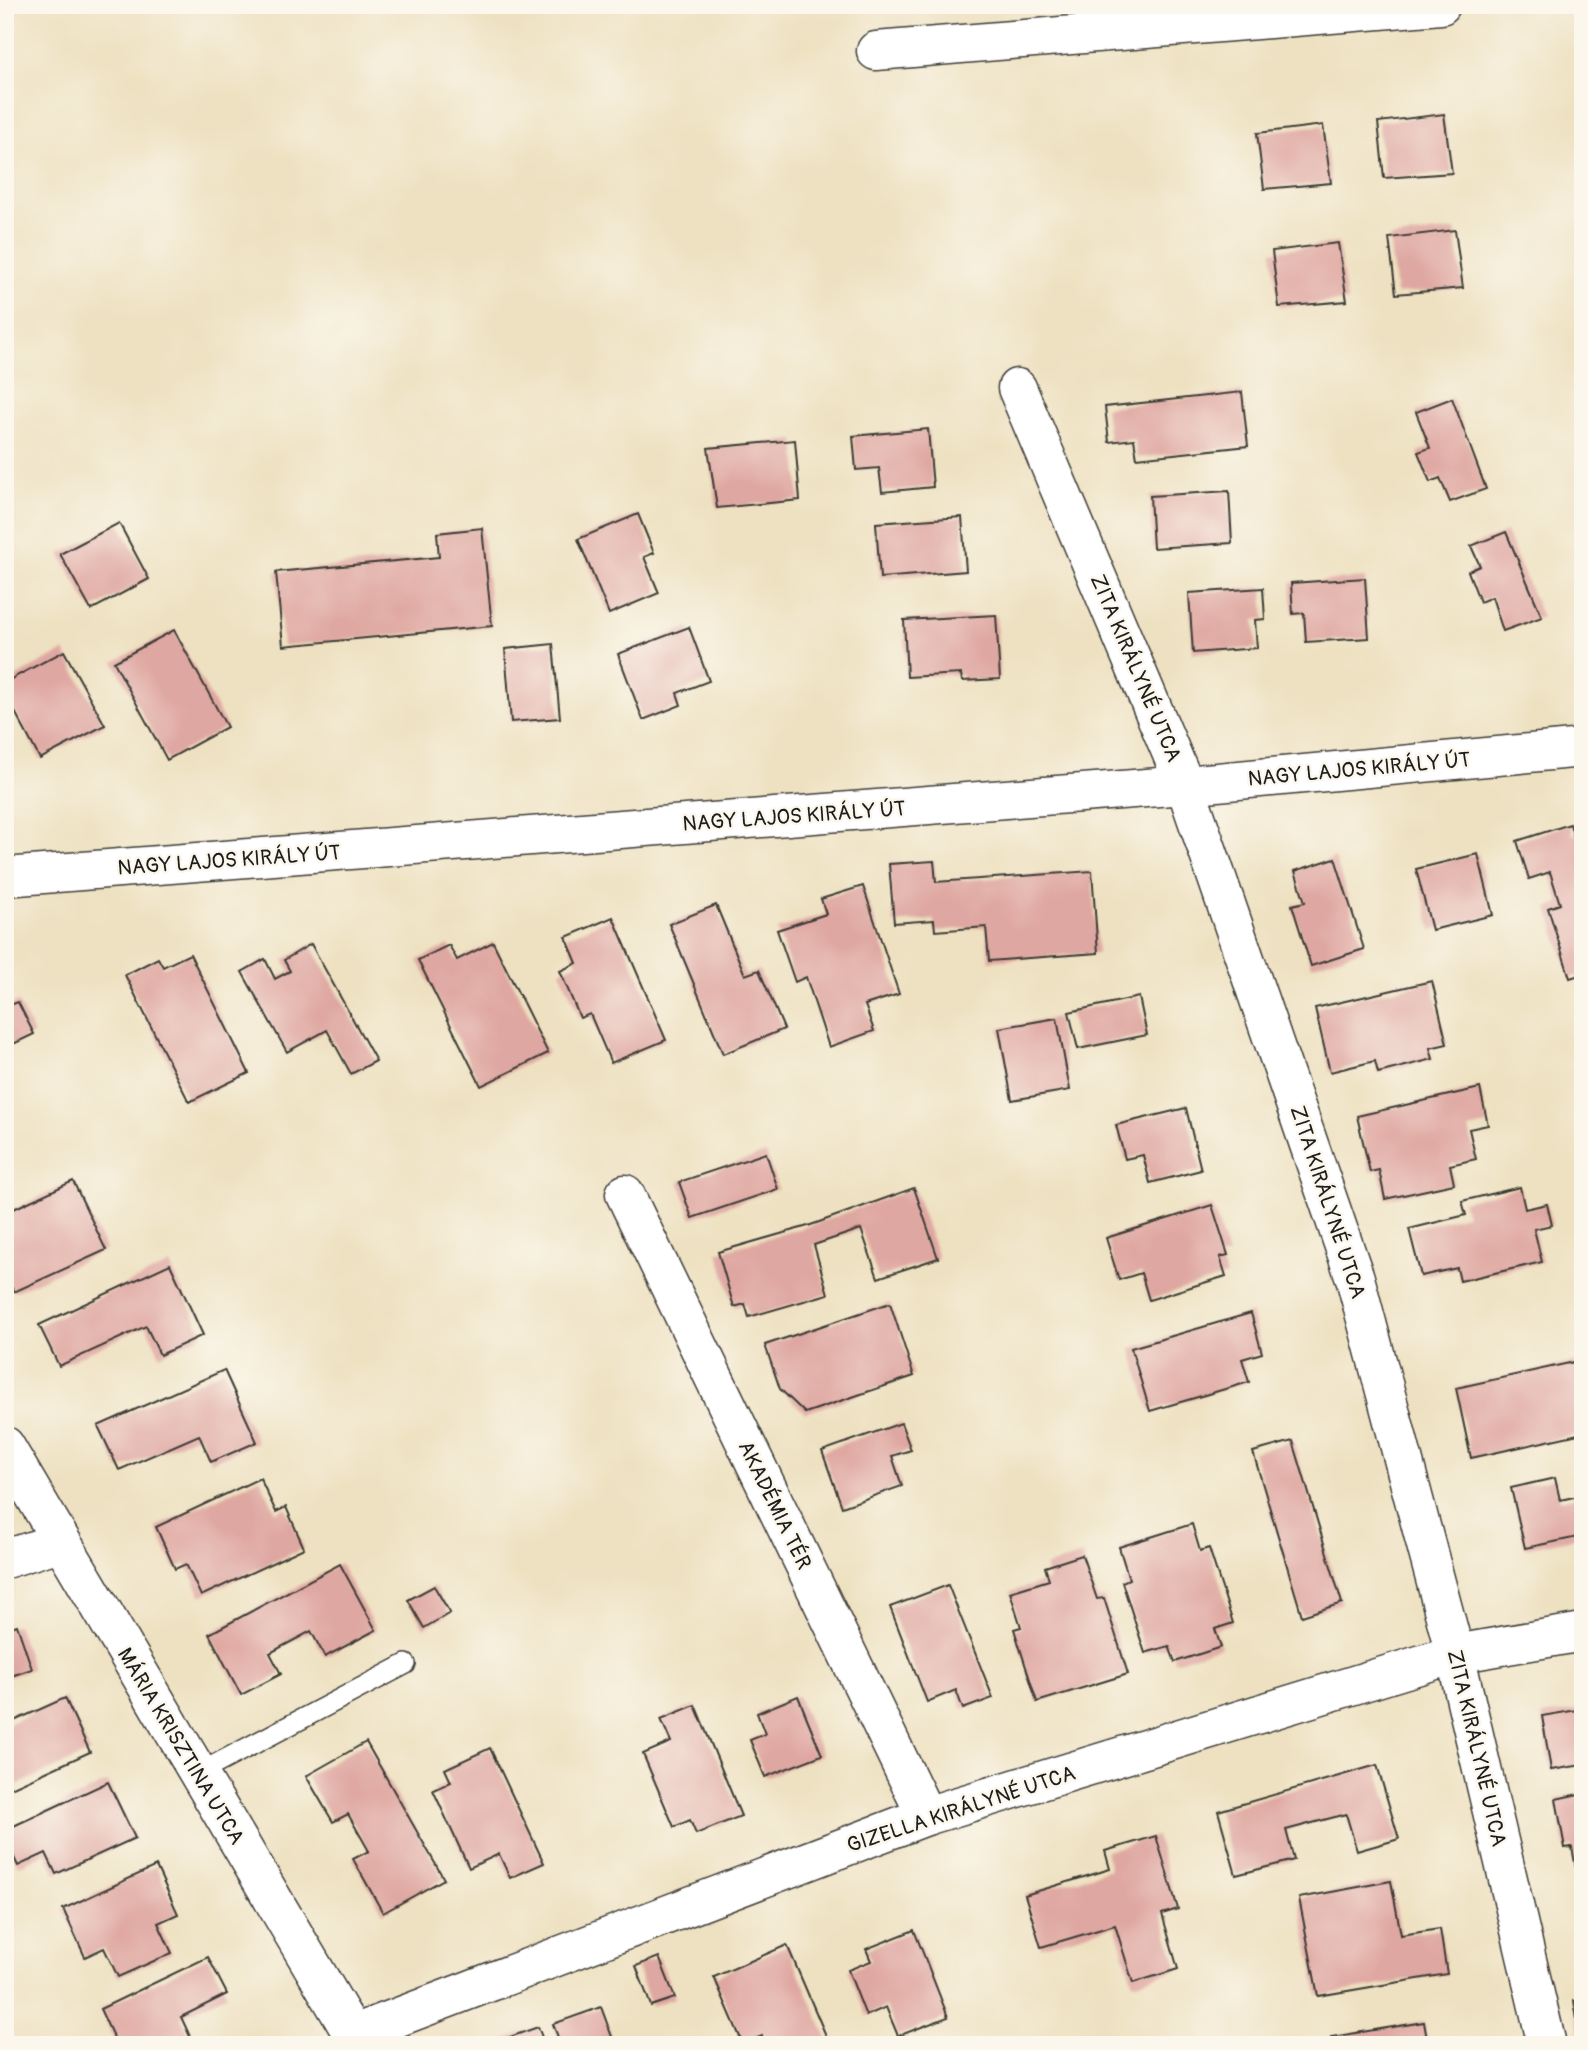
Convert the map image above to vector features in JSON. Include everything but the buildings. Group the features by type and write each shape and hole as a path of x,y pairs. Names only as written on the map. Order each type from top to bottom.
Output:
{"street":[{"path":"876,51 1441,5"},
{"name":"ZITA KIRÁLYNÉ UTCA","path":"1017,388 1185,785 1355,1278 1455,1654 1547,2045"},
{"name":"NAGY LAJOS KIRÁLY ÚT","path":"5,877 1185,785 1583,748"},
{"name":"AKADÉMIA TÉR","path":"625,1194 926,1816"},
{"name":"MÁRIA KRISZTINA UTCA","path":"5,1446 356,2039"},
{"path":"5,1559 60,1542"},
{"name":"GIZELLA KIRÁLYNÉ UTCA","path":"356,2039 926,1816 1455,1654 1583,1633"}],"lane":[{"path":"197,1774 406,1664"}]}
